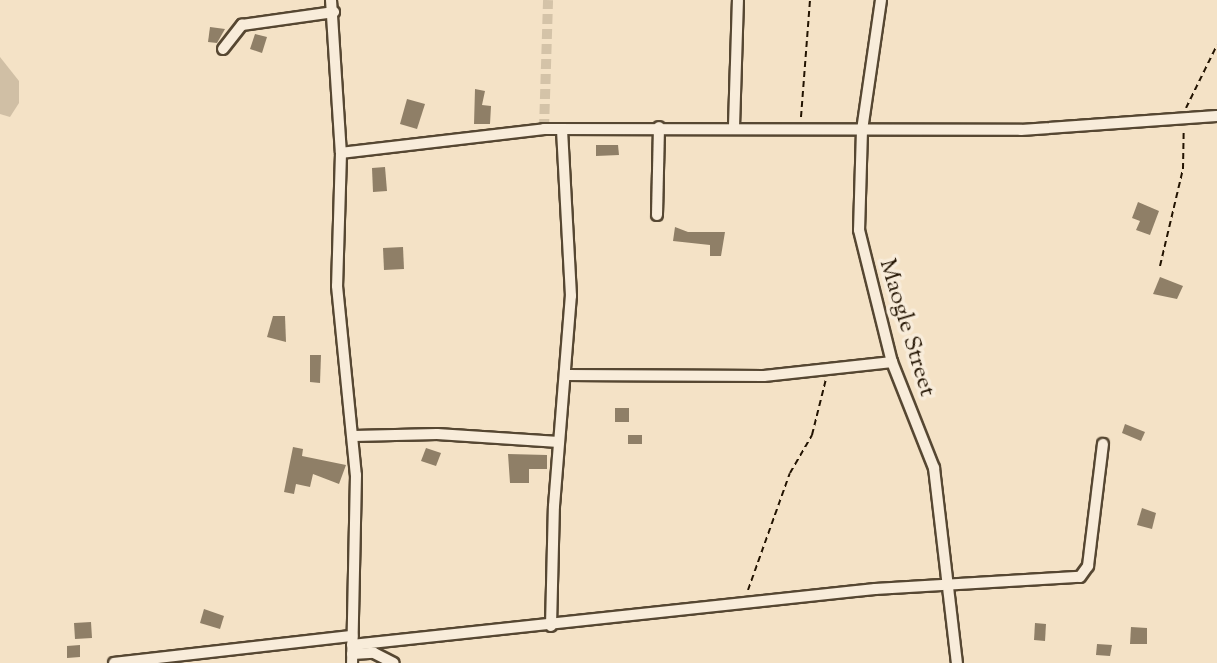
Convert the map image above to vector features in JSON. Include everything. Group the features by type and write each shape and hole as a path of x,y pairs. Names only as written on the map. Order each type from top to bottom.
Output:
{"street":[{"path":"331,0 341,153 337,286 354,436 352,650"},
{"path":"734,126 738,0"},
{"name":"Maogle Street","path":"881,0 862,130 859,230 892,362 934,468 957,663"},
{"path":"223,49 242,25 334,12"},
{"path":"341,153 562,129 801,126 862,130 1021,130 1217,116"},
{"path":"657,215 659,127"},
{"path":"551,626 559,442 571,296 562,129"},
{"path":"566,375 713,378 892,362"},
{"path":"354,436 437,434 559,442"},
{"path":"114,663 352,650 551,626 1085,573 1103,444"},
{"path":"352,650 374,653 394,663"}],"path":[{"path":"801,126 810,0"},
{"path":"1160,266 1183,169 1184,116 1217,45"},
{"path":"742,606 785,485 812,435 827,368"}],"shaded area":[{"path":"0,57 19,81 19,103 10,117 0,114"}],"building":[{"path":"210,27 225,29 217,43 208,42"},
{"path":"255,34 267,37 262,53 250,49"},
{"path":"475,89 485,91 482,105 491,106 490,124 474,124"},
{"path":"407,99 425,104 417,129 400,124"},
{"path":"596,145 618,145 619,155 596,156"},
{"path":"385,167 387,191 373,192 372,168"},
{"path":"1138,202 1159,211 1150,235 1136,230 1140,221 1132,218"},
{"path":"675,227 688,232 725,232 721,256 710,256 710,245 673,241"},
{"path":"403,247 404,269 384,270 383,248"},
{"path":"1160,277 1183,286 1177,299 1153,294"},
{"path":"273,316 285,316 286,342 267,337"},
{"path":"310,355 321,355 320,383 310,382"},
{"path":"615,408 629,408 629,422 615,422"},
{"path":"1125,424 1145,432 1141,441 1122,433"},
{"path":"628,435 642,435 642,444 628,444"},
{"path":"293,447 303,449 302,456 346,465 339,484 313,474 310,487 296,484 294,494 284,492"},
{"path":"426,448 441,453 436,466 421,461"},
{"path":"508,454 547,455 547,469 529,469 529,483 510,483"},
{"path":"1142,508 1156,513 1152,529 1137,525"},
{"path":"204,609 224,616 220,629 200,623"},
{"path":"91,622 92,638 75,639 74,623"},
{"path":"1035,623 1046,624 1045,641 1034,640"},
{"path":"1131,627 1147,628 1147,644 1130,644"},
{"path":"1097,644 1112,645 1110,656 1096,655"},
{"path":"80,645 80,657 67,658 67,646"}],"tunnel":[{"path":"544,129 548,0"}]}
